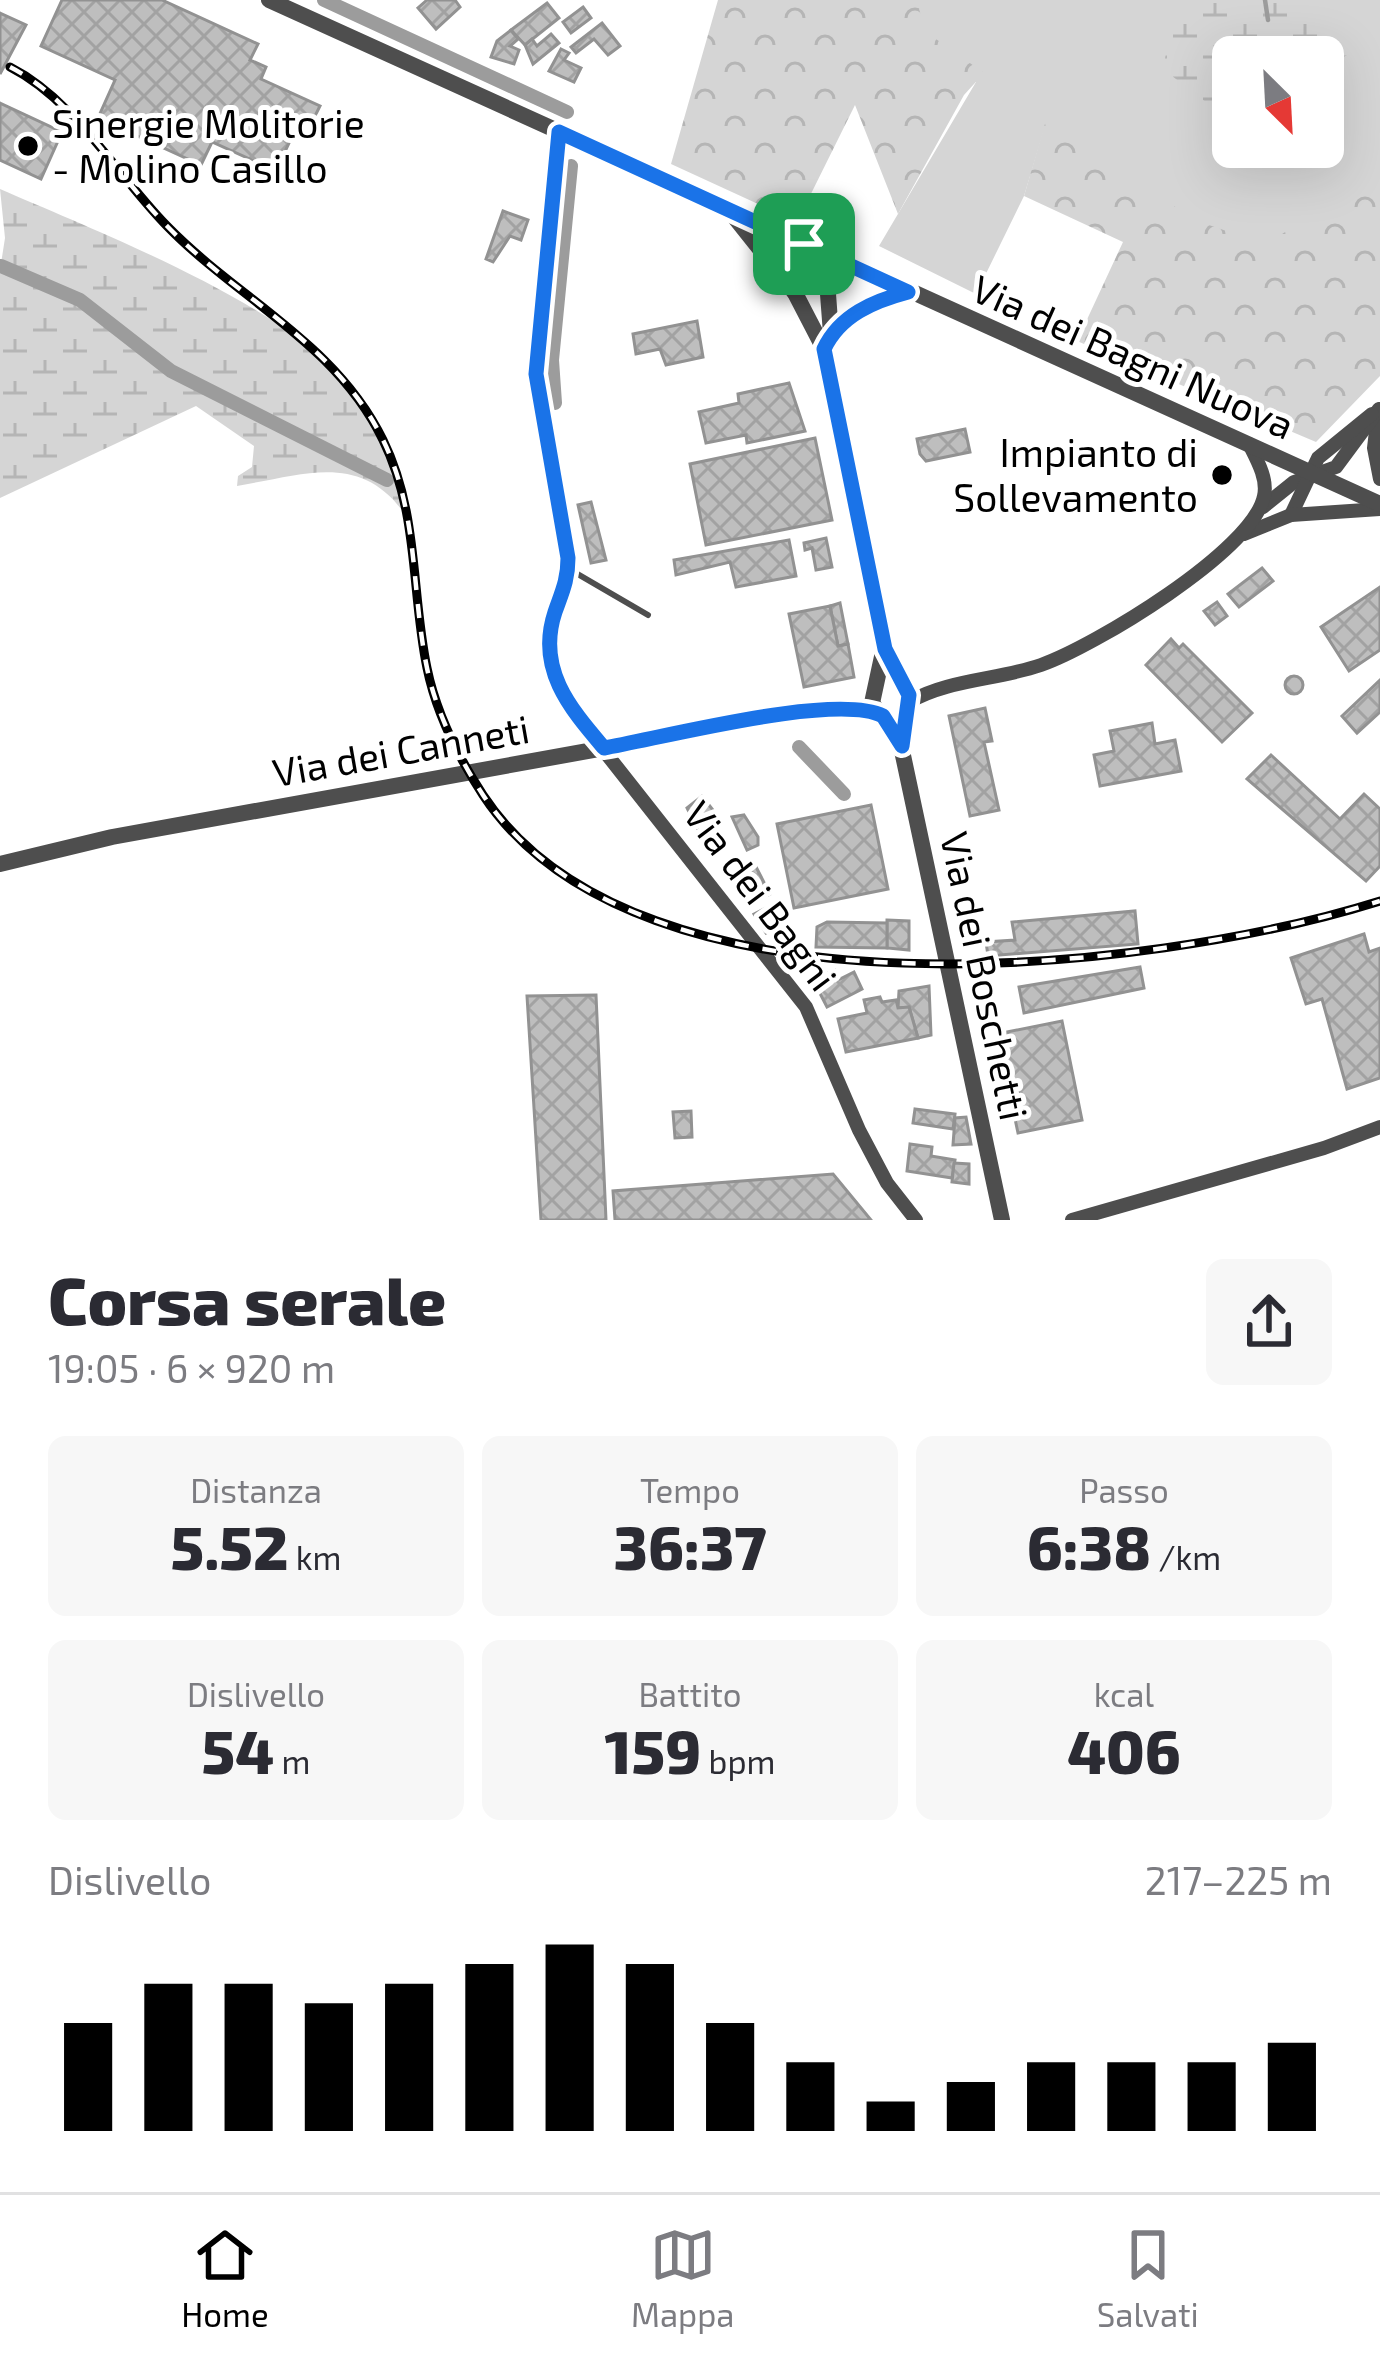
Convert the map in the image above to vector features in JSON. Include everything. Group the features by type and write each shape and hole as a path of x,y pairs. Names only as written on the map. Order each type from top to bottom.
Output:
{"street":[{"name":"Via dei Bagni Nuova","path":"269,0 1380,507"},
{"name":"Via dei Boschetti","path":"729,210 828,342"},
{"name":"Via dei Boschetti","path":"825,254 828,342 888,684 880,714 902,746"},
{"path":"795,293 803,269 825,254"},
{"path":"828,342 860,310 908,292"},
{"path":"1379,408 1373,448 1380,479"},
{"name":"Via dei Canneti","path":"0,864 132,833 815,710 888,684 944,687 992,680 1069,655 1140,613 1239,536 1259,511 1294,482 1346,456 1379,408"},
{"path":"1250,444 1266,493 1259,511"},
{"path":"1291,515 1314,474"},
{"name":"Via dei Canneti","path":"1239,536 1291,515 1380,507"},
{"name":"Via dei Bagni","path":"551,667 558,690 806,1007 859,1130 887,1184 916,1220"},
{"name":"Via dei Boschetti","path":"888,684 907,706 902,746 1002,1220"},
{"name":"Via dei Canneti","path":"815,710 880,714 944,687"},
{"path":"1072,1220 1279,1162 1380,1127"}],"lane":[{"path":"551,667 555,614 569,573 536,374 559,132"},
{"path":"569,573 648,615"}],"green space":[{"path":"718,0 923,0 919,9 926,32 984,73 964,95 898,214 855,105 797,222 671,164"},
{"path":"867,0 1380,0 1380,281 1321,317 1046,123 1024,196 976,294 879,246 976,82"},
{"path":"1176,0 1330,0 1317,8 1335,36 1212,36 1212,107 1163,69"},
{"path":"1049,110 1191,219 1265,244 1380,176 1380,376 1316,442 1077,341 1123,242 1024,196"},
{"path":"0,189 178,268 306,344 352,388 374,422 392,460 409,520 392,498 353,475 310,473 237,486 238,476 252,467 254,446 196,406 0,498 0,270 5,238"}],"building":[{"path":"62,0 162,0 258,44 250,60 266,67 261,79 320,106 312,122 301,117 276,171 212,142 201,165 98,118 115,80 41,46"},
{"path":"427,0 455,0 460,7 436,29 418,8"},
{"path":"547,3 559,18 525,45 511,30"},
{"path":"583,7 591,18 571,33 563,22"},
{"name":"Sinergie Molitorie - Molino Casillo","path":"0,13 26,25 0,74"},
{"path":"602,23 620,46 608,55 594,39 576,53 571,47"},
{"path":"511,30 518,39 510,46 519,50 514,64 491,57 497,41"},
{"path":"551,34 559,43 533,64 525,45 532,39 537,46"},
{"path":"561,49 569,53 564,60 581,68 574,82 549,71"},
{"name":"Sinergie Molitorie - Molino Casillo","path":"0,103 62,132 41,179 0,160"},
{"path":"503,211 528,220 521,240 510,236 493,262 486,259"},
{"path":"697,321 703,357 666,365 660,349 636,354 633,334"},
{"path":"789,383 805,431 747,443 746,435 706,443 699,412 739,403 738,394"},
{"path":"965,429 970,452 926,461 920,454 917,439"},
{"path":"815,438 832,520 706,545 690,464"},
{"path":"591,502 606,560 591,563 578,505"},
{"path":"826,538 832,567 816,570 812,548 805,550 804,543"},
{"path":"789,540 796,576 736,587 730,562 676,575 674,560"},
{"path":"1262,568 1273,581 1239,607 1228,594"},
{"path":"1380,587 1380,650 1349,671 1321,627"},
{"path":"1217,602 1227,616 1215,625 1204,611"},
{"path":"840,603 848,644 838,646 830,606"},
{"path":"830,606 838,646 848,644 854,677 804,687 789,614"},
{"path":"1171,639 1179,648 1183,644 1252,713 1222,742 1146,665"},
{"path":"1294,676 1303,685 1294,694 1285,685"},
{"path":"1380,680 1380,712 1357,733 1342,716"},
{"path":"985,708 992,741 984,742 999,810 970,816 949,716"},
{"path":"1152,723 1155,744 1175,740 1181,771 1100,786 1094,755 1114,751 1110,731"},
{"path":"1271,755 1340,819 1364,794 1380,809 1380,866 1366,881 1247,779"},
{"path":"702,796 716,814 697,828 687,808"},
{"path":"871,805 888,889 794,908 777,824"},
{"path":"744,815 758,837 758,845 747,850 732,817"},
{"path":"754,863 770,894 754,902 743,882 735,886 730,875"},
{"path":"774,904 783,924 766,933 754,914"},
{"path":"1135,911 1138,944 988,956 986,942 1015,940 1012,922"},
{"path":"968,915 973,940 962,941 957,917"},
{"path":"887,920 909,921 909,950 887,948"},
{"path":"827,922 887,923 887,948 816,947 817,927"},
{"path":"1364,934 1369,952 1380,948 1380,1078 1347,1089 1322,999 1306,1004 1291,958"},
{"path":"1140,967 1144,988 1024,1013 1019,987"},
{"path":"835,970 840,979 854,972 862,989 827,1007 813,980"},
{"path":"929,986 931,1035 918,1038 909,1007 898,1008 899,991"},
{"path":"596,995 606,1220 541,1220 527,996"},
{"path":"880,997 882,1002 896,1000 898,1008 909,1007 918,1038 846,1052 838,1019 867,1013 864,1000"},
{"path":"1062,1021 1082,1120 1018,1133 997,1034"},
{"path":"915,1109 955,1114 953,1129 913,1123"},
{"path":"691,1111 692,1137 675,1138 673,1112"},
{"path":"966,1117 971,1144 953,1145 955,1118"},
{"path":"910,1144 932,1147 931,1156 955,1160 952,1178 907,1171"},
{"path":"954,1163 969,1164 969,1184 952,1182"},
{"path":"833,1174 871,1220 615,1220 613,1191"}],"waterway":[{"path":"324,0 567,112"},
{"path":"1265,0 1268,20"},
{"path":"555,403 552,360 571,166"},
{"path":"1,266 80,300 171,371 387,480"},
{"path":"799,747 844,794"}],"railway":[{"path":"10,67 55,98 167,226 313,349 363,406 383,440 403,496 427,668 442,718 483,795 557,870 656,921 774,951 903,963 1036,961 1165,948 1282,927 1380,901"}],"place":[{"name":"Sinergie Molitorie - Molino Casillo","path":"28,146"},
{"name":"Impianto di Sollevamento","path":"1222,475"}],"route":[{"path":"559,132 804,244 908,292 860,310 831,334 824,349 885,649 898,680 908,689 902,746 883,716 852,708 815,710 604,748 558,690 549,649 569,577 536,374 559,132"}]}
